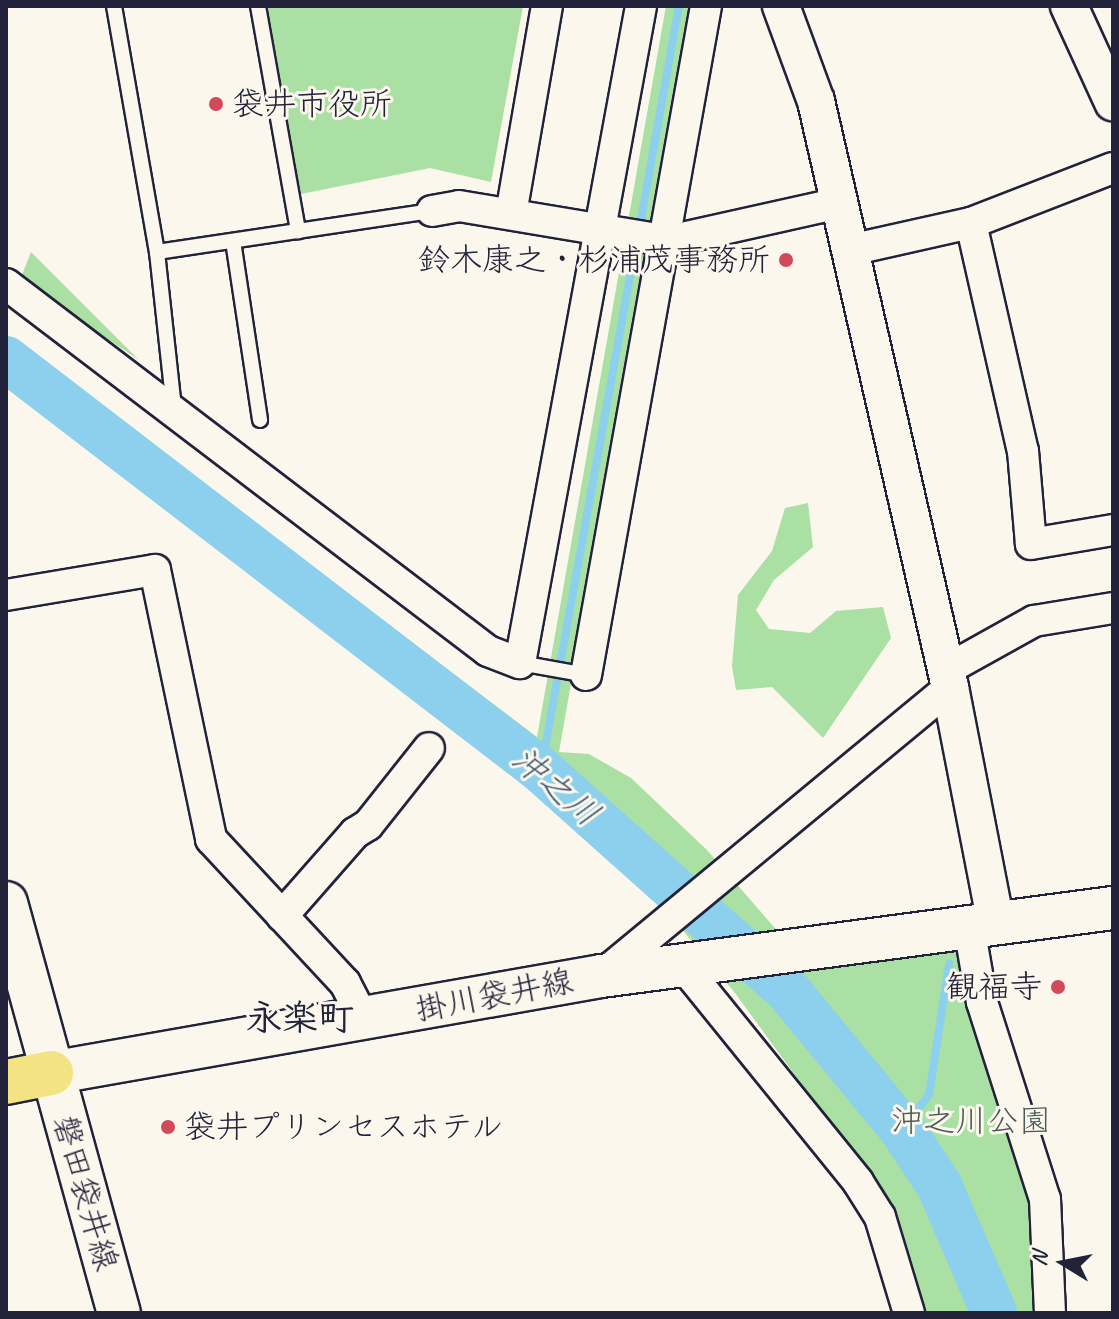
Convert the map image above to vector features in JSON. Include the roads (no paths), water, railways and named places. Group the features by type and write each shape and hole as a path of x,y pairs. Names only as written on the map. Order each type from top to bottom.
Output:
{"main road":[{"path":"6,903 51,1073 6,1082"},
{"name":"掛川袋井線","path":"51,1073 601,976 689,967 1113,908"},
{"name":"磐田袋井線","path":"51,1073 119,1313"}],"street":[{"path":"511,214 547,6"},
{"path":"6,284 488,651 531,665 641,6"},
{"path":"581,675 706,6"},
{"path":"781,6 816,101 948,678 982,925 982,1002 1045,1199 1050,1313"},
{"path":"1069,6 1113,102"},
{"path":"850,250 971,223 1113,168"},
{"path":"432,211 459,206 661,240 839,203"},
{"path":"971,223 1023,451 1031,544 1113,530"},
{"path":"6,595 155,570 211,839 345,983 364,1020"},
{"path":"601,976 948,678 1034,621 1113,608"},
{"path":"282,916 355,833 368,825 429,748"},
{"path":"689,967 858,1182 880,1217 909,1313"}],"lane":[{"path":"114,6 157,252 174,412"},
{"path":"258,6 298,231"},
{"path":"157,252 432,211"},
{"path":"233,241 260,420"},
{"path":"531,665 581,675"}],"waterway":[{"path":"639,230 679,6"},
{"path":"541,770 636,243"},
{"name":"沖之川","path":"6,359 541,770 789,992 902,1129 939,1185 994,1313"},
{"path":"902,1129 929,1095 949,964"}],"place":[{"name":"袋井市役所","path":"216,104"},
{"name":"鈴木康之・杉浦茂事務所","path":"786,260"},
{"name":"観福寺","path":"1058,987"},
{"name":"袋井プリンセスホテル","path":"168,1127"}],"district":[{"name":"永楽町","path":"300,1019"}],"park label":[{"name":"沖之川公園","path":"971,1121"}]}
